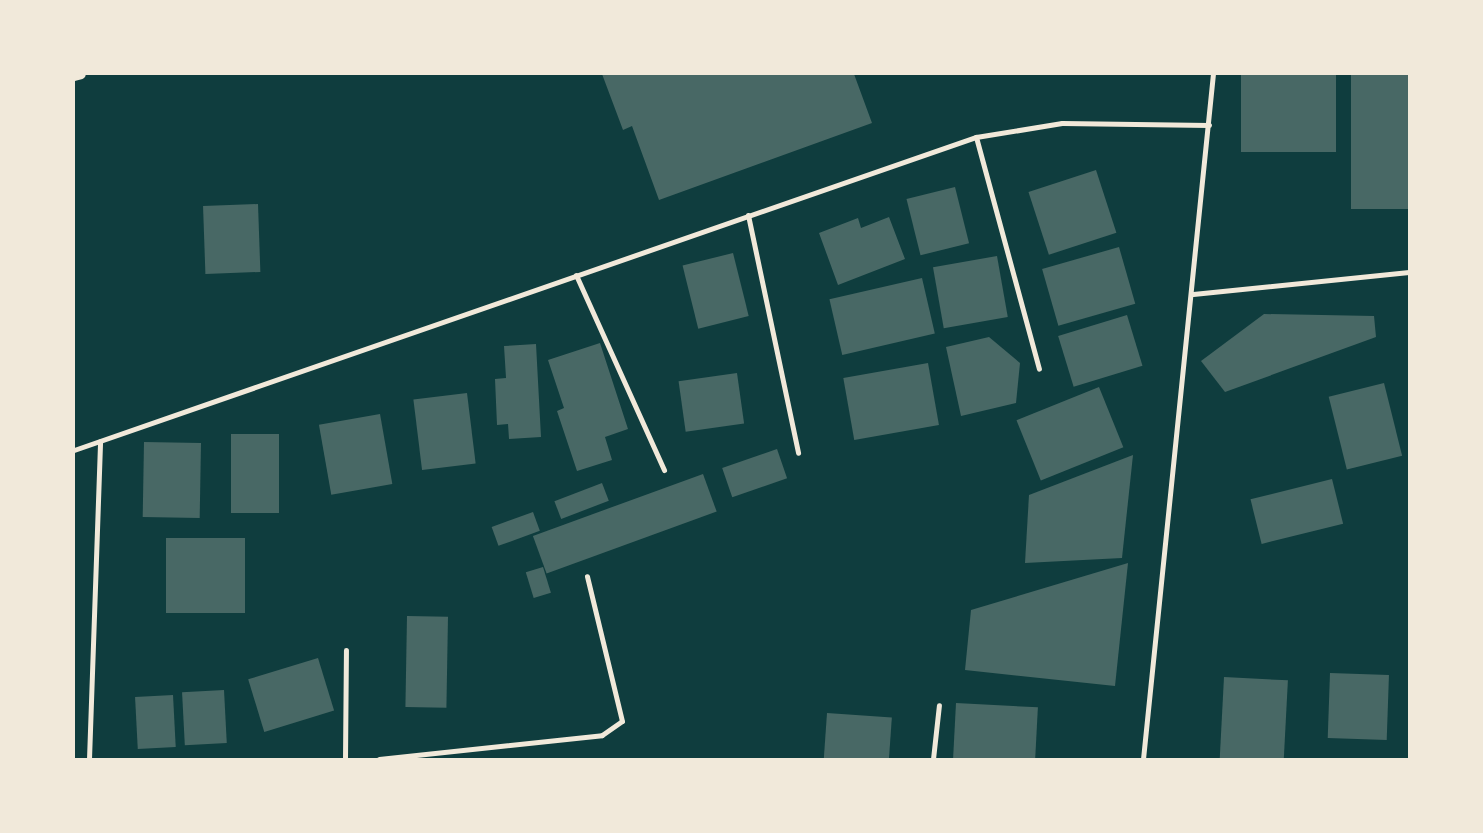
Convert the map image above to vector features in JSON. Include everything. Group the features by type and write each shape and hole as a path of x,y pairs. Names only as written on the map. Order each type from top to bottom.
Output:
{"street":[{"path":"74,76 81,74"},
{"path":"1143,759 1193,294 1213,74"},
{"path":"74,450 748,214 976,137 1062,123 1208,125"},
{"path":"976,137 1039,369"},
{"path":"748,214 798,453"},
{"path":"1193,294 1409,272"},
{"path":"576,275 664,470"},
{"path":"89,759 100,441"},
{"path":"379,759 602,735 622,721 587,576"},
{"path":"345,759 346,650"},
{"path":"934,759 939,705"}],"building":[{"path":"602,74 854,74 872,123 659,200 632,126 623,130"},
{"path":"1241,74 1336,74 1336,152 1241,152"},
{"path":"1351,74 1409,74 1409,209 1351,209"},
{"path":"1096,170 1116,233 1049,255 1028,192"},
{"path":"955,187 969,243 921,255 906,199"},
{"path":"258,204 260,272 205,274 203,206"},
{"path":"889,217 905,259 838,285 819,233 858,218 861,228"},
{"path":"1119,247 1135,304 1058,326 1042,269"},
{"path":"733,253 749,316 698,329 683,266"},
{"path":"997,256 1008,317 944,328 933,267"},
{"path":"922,278 935,334 842,355 829,299"},
{"path":"1264,314 1374,316 1376,337 1225,392 1201,361"},
{"path":"1127,315 1142,366 1074,387 1058,336"},
{"path":"989,337 1020,363 1016,403 961,416 946,347"},
{"path":"600,343 628,429 605,437 612,460 577,471 557,411 564,408 548,360"},
{"path":"536,344 541,437 509,439 508,424 497,425 495,379 506,378 504,346"},
{"path":"928,363 939,425 854,440 843,378"},
{"path":"737,373 744,424 686,432 679,381"},
{"path":"1384,383 1402,456 1347,470 1329,397"},
{"path":"1099,387 1123,447 1041,481 1016,420"},
{"path":"467,393 476,463 422,470 413,400"},
{"path":"380,414 392,484 331,495 319,425"},
{"path":"231,434 279,434 279,513 231,513"},
{"path":"144,442 201,443 200,518 143,517"},
{"path":"777,449 787,478 732,497 722,468"},
{"path":"1133,455 1122,558 1025,563 1029,495"},
{"path":"703,474 717,512 547,573 533,536"},
{"path":"1332,479 1343,524 1262,544 1250,499"},
{"path":"602,483 609,501 561,519 554,501"},
{"path":"533,512 540,531 498,546 492,527"},
{"path":"166,538 245,538 245,613 166,613"},
{"path":"1128,563 1115,686 965,670 971,610"},
{"path":"543,567 551,593 534,598 526,572"},
{"path":"407,616 448,617 446,708 405,707"},
{"path":"318,658 334,711 264,732 248,679"},
{"path":"1330,673 1389,675 1387,740 1328,738"},
{"path":"1224,677 1288,680 1284,759 1220,759"},
{"path":"224,690 227,743 185,745 182,692"},
{"path":"173,695 176,747 138,749 135,697"},
{"path":"956,703 1038,707 1035,759 953,759"},
{"path":"827,713 892,718 889,759 824,759"}]}
